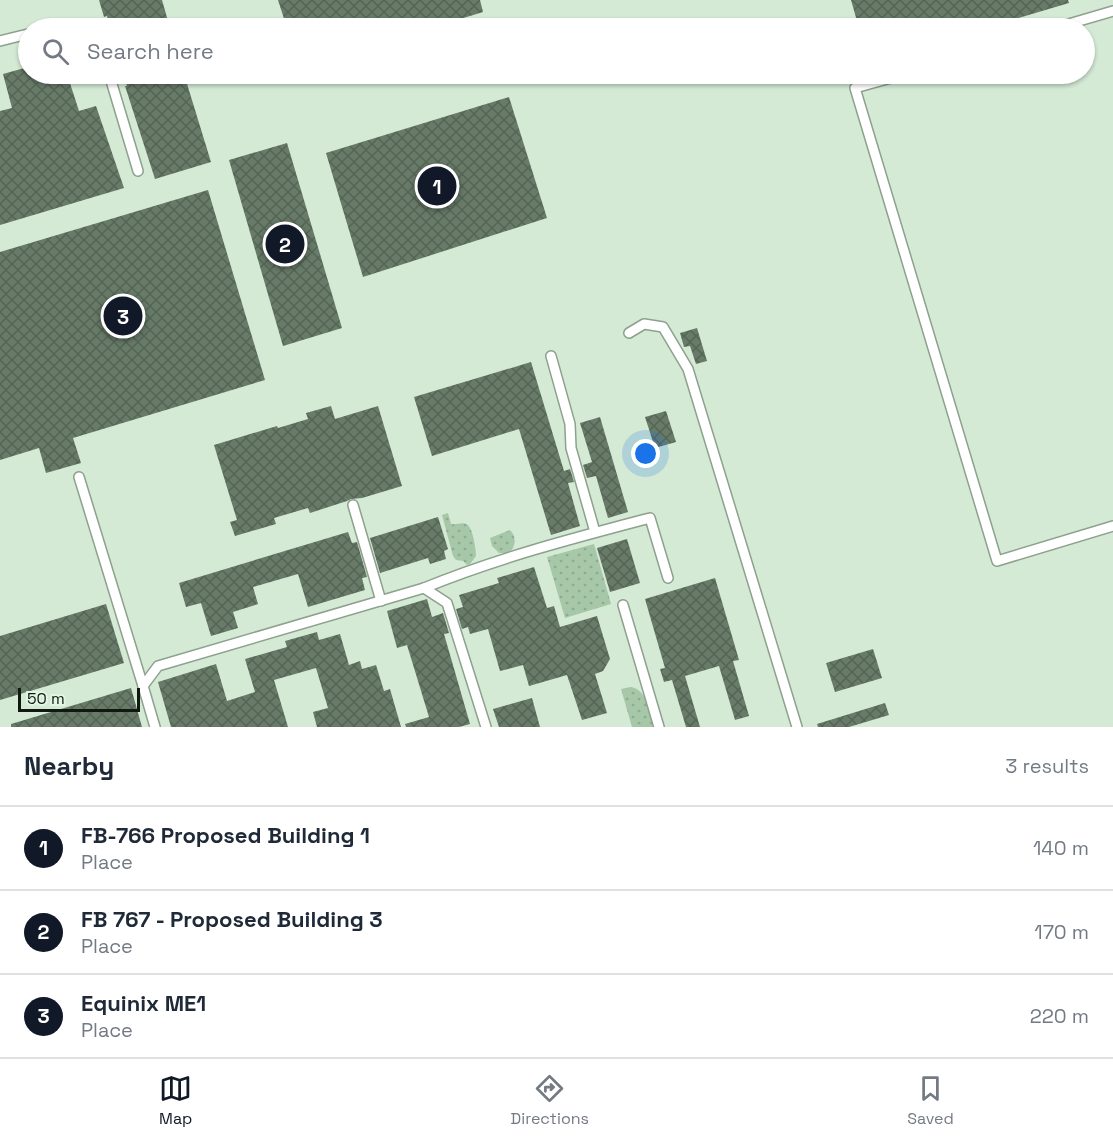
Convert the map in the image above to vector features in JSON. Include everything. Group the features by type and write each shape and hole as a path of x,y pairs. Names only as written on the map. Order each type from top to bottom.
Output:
{"lane":[{"path":"1089,18 1113,11"},
{"path":"0,41 18,36"},
{"path":"112,84 138,171"},
{"path":"869,84 855,88 997,561 1113,526"},
{"path":"629,333 644,324 663,327 688,369 797,727"},
{"path":"551,356 570,424 571,448 595,532"},
{"path":"79,477 156,727"},
{"path":"353,505 381,601"},
{"path":"143,686 158,666 424,588 465,571 650,518 668,579"},
{"path":"424,588 447,603 486,727"},
{"path":"623,605 659,727"}],"green space":[{"path":"448,513 451,524 465,523 471,529 476,556 470,564 456,560 453,556 442,515"},
{"path":"510,530 515,539 513,548 508,553 499,553 492,546 490,538"},
{"path":"594,544 611,604 565,618 547,557"},
{"path":"631,687 637,689 644,697 653,727 632,727 621,689"}],"building":[{"path":"99,0 162,0 167,18 108,18 107,16 104,17"},
{"path":"278,0 480,0 483,12 464,18 284,18"},
{"path":"851,0 1068,0 1069,3 1019,18 856,18"},
{"path":"18,70 18,84 70,84 79,111 96,106 124,188 0,225 0,111 12,108 3,74"},
{"path":"126,84 187,84 211,162 155,179 125,86"},
{"path":"509,97 547,218 363,277 326,153"},
{"path":"287,143 342,328 283,346 229,160"},
{"path":"208,190 265,380 73,438 81,463 46,473 39,448 0,460 0,252"},
{"path":"697,328 707,361 696,364 690,346 684,347 680,333"},
{"path":"531,362 564,471 570,469 574,482 568,483 580,526 551,535 519,429 432,456 414,397"},
{"path":"331,406 335,419 378,406 402,486 351,499 310,513 308,508 274,518 276,524 235,536 230,522 237,520 214,445 308,419 306,413"},
{"path":"666,411 676,442 655,448 645,417"},
{"path":"600,417 628,512 608,518 596,476 587,478 583,465 592,462 580,423"},
{"path":"438,517 448,549 444,551 446,559 430,564 428,558 380,573 370,538"},
{"path":"348,532 352,543 357,542 367,577 362,578 365,590 308,607 298,574 253,587 258,604 233,612 238,628 211,636 201,603 186,607 179,583"},
{"path":"627,539 640,583 610,592 597,548"},
{"path":"534,567 547,608 554,606 560,627 597,616 610,659 603,671 595,674 607,713 582,720 567,675 529,686 523,665 500,671 488,629 470,634 468,627 462,629 456,609 463,607 459,595 499,583 497,578"},
{"path":"715,578 739,660 733,661 749,716 735,720 719,666 685,676 700,727 686,727 672,680 664,682 660,669 665,668 645,599"},
{"path":"427,599 432,617 443,613 449,633 444,634 470,724 459,727 406,727 405,724 429,717 407,645 397,648 387,611"},
{"path":"106,604 124,663 0,700 0,636"},
{"path":"317,632 319,640 340,634 349,665 360,661 362,669 376,665 384,691 390,689 401,727 317,727 313,712 328,708 316,668 274,680 288,727 171,727 158,682 216,664 227,701 255,692 245,659 287,647 285,641"},
{"path":"873,649 882,678 835,692 826,663"},
{"path":"131,688 142,727 11,727 11,724"},
{"path":"532,698 540,727 499,727 493,709"},
{"path":"885,703 889,715 849,727 818,727 817,724"}],"place":[{"name":"FB-766 Proposed Building 1","path":"437,186"},
{"name":"FB 767 - Proposed Building 3","path":"285,244"},
{"name":"Equinix ME1","path":"123,316"}]}
